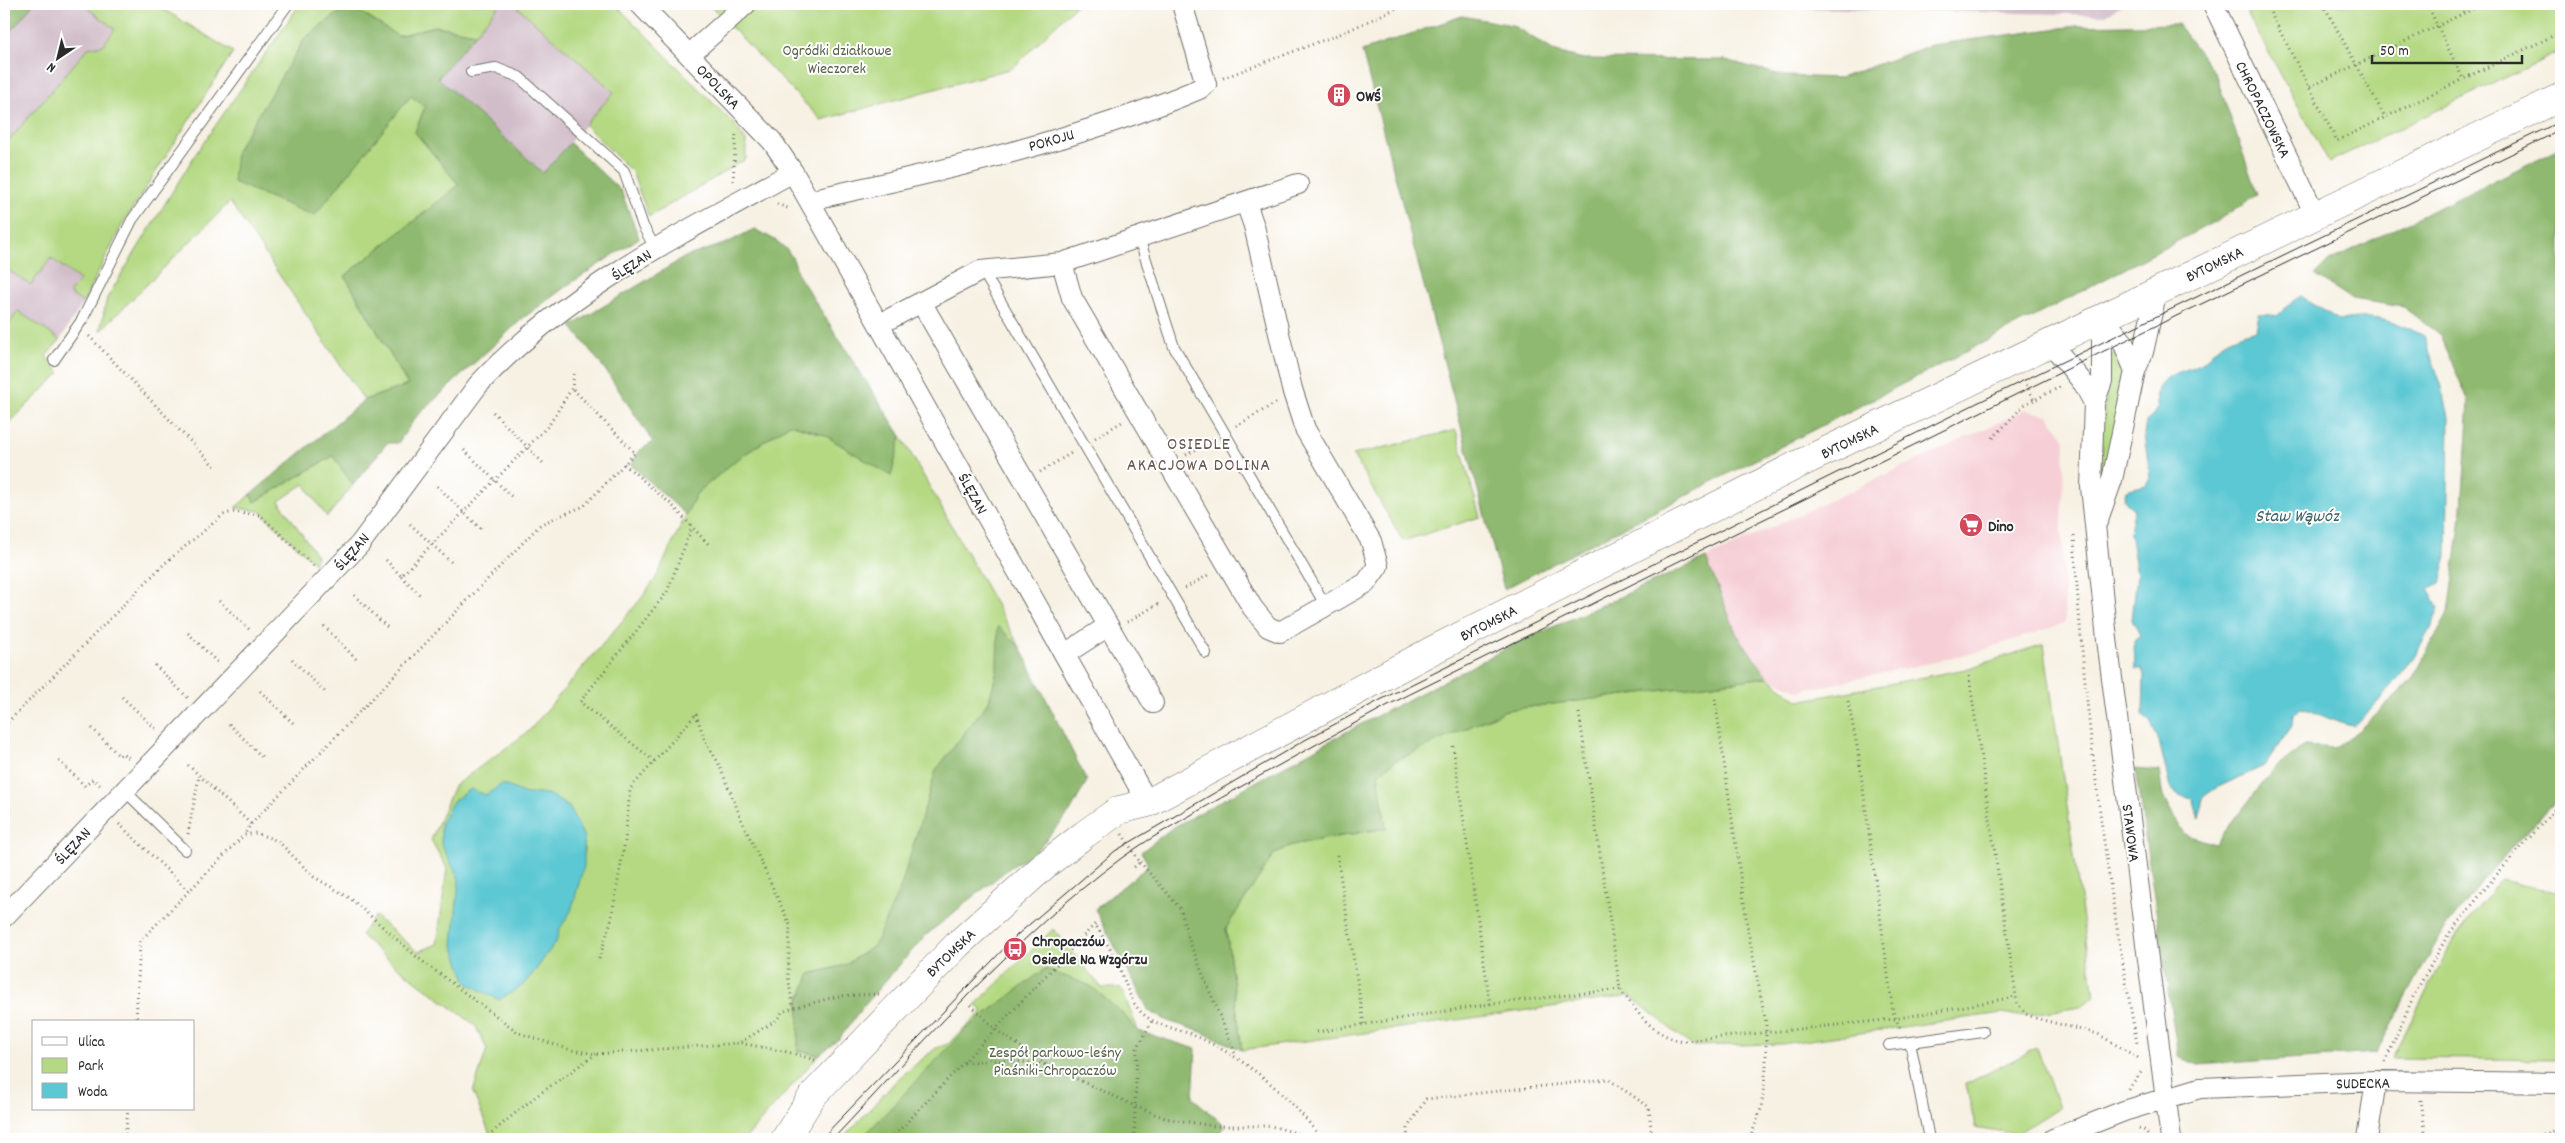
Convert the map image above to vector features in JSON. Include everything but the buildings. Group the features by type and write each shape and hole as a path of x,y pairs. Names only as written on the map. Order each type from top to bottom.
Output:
{"main road":[{"name":"BYTOMSKA","path":"785,1139 813,1095 957,945 1044,866 1119,810 1148,803 1431,650 1799,464 2561,97"}],"street":[{"name":"OPOLSKA","path":"640,4 772,141 793,172"},
{"path":"690,55 746,4"},
{"path":"1182,4 1206,84"},
{"name":"CHROPACZOWSKA","path":"2213,4 2315,214"},
{"name":"POKOJU","path":"811,203 823,197 958,165 1136,114 1199,90 1206,84"},
{"name":"ŚLĘZAN","path":"4,917 360,544 478,384 491,371 555,316 655,248 793,172 1148,803"},
{"path":"880,324 980,271 1062,263 1246,203 1298,184"},
{"path":"1062,263 1072,298 1252,607 1268,627 1280,632 1366,584 1378,566 1372,541 1305,429 1292,389 1256,236 1246,203"},
{"path":"2096,526 2112,480 2135,371 2143,352 2157,290"},
{"path":"921,302 1153,703"},
{"path":"2102,317 2123,342 2135,371"},
{"path":"2094,403 2102,381 2102,317"},
{"path":"2050,342 2084,384 2094,403"},
{"name":"STAWOWA","path":"2094,403 2091,487 2110,658 2171,1139"},
{"path":"1065,654 1108,626"},
{"path":"2367,1139 2381,1073"},
{"name":"SUDECKA","path":"2053,1139 2124,1111 2200,1088 2381,1073 2561,1083"}],"lane":[{"path":"54,360 79,324 132,220 288,4"},
{"path":"471,72 496,68 519,77 624,170 643,226 655,248"},
{"path":"1139,238 1174,347 1326,606"},
{"path":"985,271 988,280 1078,437 1206,653"},
{"path":"124,790 185,850"},
{"path":"1889,1046 1983,1032"},
{"path":"1906,1043 1929,1139"}],"path":[{"path":"1206,84 1345,32 1405,4"},
{"path":"2266,4 2337,141 2463,78 2561,32"},
{"path":"2323,4 2385,117"},
{"path":"2427,4 2463,78"},
{"path":"2310,87 2483,4"},
{"path":"733,181 734,138 737,124"},
{"path":"79,324 215,467"},
{"path":"2014,361 2034,400"},
{"path":"401,576 549,425 572,388 574,374"},
{"path":"1993,438 2024,405 2064,386 2072,387"},
{"path":"136,1020 140,941 541,524 584,506 635,453 572,388"},
{"path":"493,412 545,464"},
{"path":"464,450 513,498"},
{"path":"624,464 672,505 709,545"},
{"path":"437,486 481,529"},
{"path":"4,726 164,564 223,515 232,512 260,515 316,568"},
{"path":"410,524 451,562"},
{"path":"654,761 580,702 667,592 692,527"},
{"path":"2074,533 2082,652 2122,965 2140,1058 2144,1069"},
{"path":"386,560 420,595"},
{"path":"354,595 388,628"},
{"path":"219,601 253,632"},
{"path":"324,626 357,660"},
{"path":"188,633 220,666"},
{"path":"292,659 325,692"},
{"path":"155,665 189,698"},
{"path":"1969,676 2015,997 2026,1014 2057,1026 2098,1034 2140,1058"},
{"path":"260,692 294,724"},
{"path":"122,697 158,730"},
{"path":"1715,699 1748,931 1766,1033 1766,1068 1761,1109 1750,1139"},
{"path":"1848,700 1858,751 1894,1019 1900,1024 1906,1043"},
{"path":"1578,713 1620,989 1649,1024 1663,1035 1675,1040 1766,1033 1894,1019 2015,997"},
{"path":"599,959 611,921 625,840 630,789 696,714 705,741 718,762 743,823 790,925 788,976 793,1008"},
{"path":"229,724 262,757"},
{"path":"92,728 119,756 122,752 130,760"},
{"path":"1453,746 1490,1004"},
{"path":"59,761 86,786 93,779 103,788"},
{"path":"188,766 251,824"},
{"path":"185,850 199,776"},
{"path":"2381,1073 2414,995 2448,935 2488,885 2561,802"},
{"path":"118,824 189,891"},
{"path":"244,835 256,833 278,841 314,877 350,898 418,958 519,1033 557,1046 596,1054 740,1043 812,1058 819,1063"},
{"path":"1124,837 1140,862 1180,908 1189,940 1236,1056"},
{"path":"1337,855 1364,1024"},
{"path":"1132,868 1140,862"},
{"path":"891,1139 1094,924 1119,966 1129,994 1140,1010 1152,1021 1198,1036 1236,1056 1276,1087 1302,1113 1322,1139"},
{"path":"1317,1032 1490,1004 1620,989"},
{"path":"740,1043 777,1020 782,1012 793,1008 839,996 875,993 883,995"},
{"path":"971,1005 995,1029 1047,1065 1164,1118 1213,1126 1271,1126 1318,1139"},
{"path":"1134,1139 1137,1049 1152,1021"},
{"path":"484,1139 535,1097 596,1054"},
{"path":"963,1063 982,1060 1018,1061 1047,1065"},
{"path":"1407,1139 1408,1127 1426,1099 1608,1079 1649,1107 1652,1139"},
{"path":"2421,1096 2426,1139"},
{"path":"125,1139 128,1110"},
{"path":"2131,1130 2139,1128 2146,1131 2151,1139"},
{"path":"2534,1139 2561,1128"}],"shaded area":[{"path":"33,4 82,4 115,29 103,45 88,48 4,146 4,40"},
{"path":"500,4 514,4 614,92 543,173 437,78"},
{"path":"1805,4 2123,4 2106,15 1799,8"},
{"path":"51,258 80,280 70,293 83,303 60,340 18,311 4,332 4,267 30,285"},
{"path":"2025,410 2048,415 2065,439 2062,531 2065,623 1971,654 1800,691 1768,677 1736,633 1706,558"}],"green space":[{"path":"4,4 33,4 4,40"},
{"path":"82,4 155,4 233,52 123,223 83,303 69,293 80,280 51,258 31,285 4,267 4,146 88,48 103,45 115,29"},
{"path":"300,4 500,4 476,33 435,26 398,36 390,120 411,95 425,106 415,132 459,185 345,276 408,385 364,400 230,202 100,331 107,298 195,155"},
{"path":"514,4 615,4 734,124 746,141 746,159 649,217 632,172 585,125 614,92"},
{"name":"Ogródki działkowe Wieczorek","path":"709,4 1077,4 1013,68 821,120"},
{"path":"2242,4 2561,4 2561,51 2329,162"},
{"path":"349,5 398,36 435,26 476,33 438,78 543,173 570,143 621,191 639,238 568,285 522,319 416,417 398,443 387,443 353,485 333,456 255,502 250,495 364,400 408,385 345,276 459,185 415,132 425,107 411,96 314,216 233,182 236,151 305,38"},
{"path":"1462,16 1512,25 1556,52 1583,59 1725,60 1785,76 1840,78 1931,45 2076,26 2178,24 2215,73 2257,194 2227,215 2033,317 1504,589 1362,51"},
{"path":"2561,148 2561,795 2486,876 2442,932 2376,1053 2198,1065 2178,1057 2135,769 2159,771 2163,797 2184,834 2215,844 2274,769 2304,746 2335,748 2359,730 2411,681 2448,613 2462,509 2469,402 2440,335 2403,307 2352,299 2315,275 2329,261"},
{"path":"754,229 782,245 792,257 797,273 901,436 891,476 823,434 790,424 736,460 696,494 686,515 631,465 639,451 653,442 604,368 571,326 685,257 727,243"},
{"path":"18,311 60,340 46,356 60,373 4,428 4,332"},
{"path":"2113,353 2118,355 2121,366 2121,397 2110,449 2103,477 2101,478 2098,476 2109,362"},
{"path":"790,424 823,434 891,476 901,436 1020,647 998,627 997,670 989,701 964,735 888,920 874,946 845,965 810,974 799,1001 798,1051 819,1055 745,1139 494,1139 489,1132 473,1092 487,1049 475,1025 392,963 361,935 375,916 418,952 437,944 447,868 431,840 454,786 529,731 640,600 656,578 696,494 736,460"},
{"path":"1456,430 1480,517 1403,541 1353,455"},
{"path":"333,456 353,485 327,517 304,484 279,501 317,556 314,563 260,511 235,508 250,495 255,502"},
{"path":"1706,558 1736,633 1768,677 1506,710 1395,761 1378,774 1386,828 1291,845 1274,854 1226,928 1242,1050 1199,1031 1168,1021 1149,1011 1095,909 1147,867 1147,862 1141,852 1172,828 1348,731 1511,646"},
{"path":"998,626 1020,647 1087,781 1070,812 1037,850 1008,869 925,936 864,1005 840,1038 819,1055 798,1051 799,1001 810,974 845,965 874,946 901,886 936,770 989,701 997,671"},
{"path":"2044,644 2094,996 2081,1007 2018,1016 2002,1013 1782,1044 1692,1046 1630,996 1242,1050 1226,928 1274,854 1291,845 1386,828 1378,774 1394,761 1506,710 1768,677 1799,701 1966,669"},
{"path":"2500,880 2561,893 2561,1060 2392,1058 2453,940"},
{"name":"Zespół parkowo-leśny Piaśniki-Chropaczów","path":"1053,929 1102,988 1121,988 1137,1027 1131,1097 1134,1139 842,1139 899,1078 936,1048 948,1044 983,1011 975,1005"},
{"name":"Zespół parkowo-leśny Piaśniki-Chropaczów","path":"1045,969 1091,986 1124,1015 1138,1031 1196,1049 1193,1098 1225,1126 1217,1139 861,1139 967,1028"},
{"path":"2037,1048 2059,1108 2016,1134 1975,1127 1966,1084"}],"water":[{"name":"Staw Wąwóz","path":"2301,296 2339,321 2372,318 2403,326 2424,336 2442,387 2449,417 2447,556 2440,583 2429,589 2439,608 2432,625 2414,656 2380,700 2354,726 2340,723 2301,708 2293,714 2292,726 2264,766 2216,788 2203,797 2199,819 2192,799 2179,795 2170,788 2159,741 2151,722 2143,716 2144,675 2141,669 2135,669 2134,640 2140,635 2132,620 2137,574 2130,533 2134,510 2124,499 2126,490 2146,485 2150,477 2144,434 2146,422 2158,409 2158,388 2163,381 2169,376 2205,361 2214,350 2225,342 2256,330 2259,314 2277,316"},
{"path":"502,784 526,794 548,794 569,807 584,837 584,866 571,911 559,930 557,940 522,986 499,1000 467,983 453,945 459,879 441,844 441,823 453,801 470,789 486,795"}],"tram line":[{"path":"821,1139 1017,935 1115,851 1305,740 1386,697 1977,403 2561,121"},
{"path":"833,1139 936,1028 1045,921 1123,857 1171,826 1390,704 2104,351 2561,130"}],"place":[{"name":"OWŚ","path":"1339,95"},
{"name":"Dino","path":"1971,525"},
{"name":"Chropaczów Osiedle Na Wzgórzu","path":"1015,949"}],"district":[{"name":"OSIEDLE AKACJOWA DOLINA","path":"1199,453"}]}
